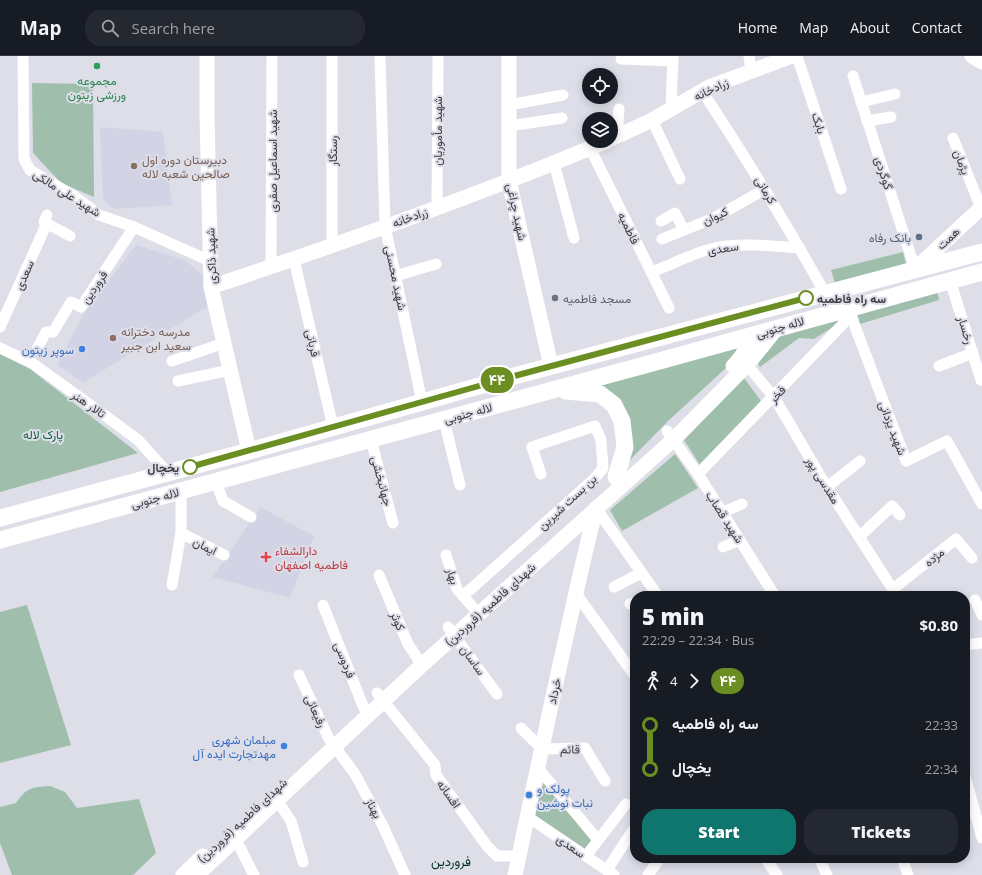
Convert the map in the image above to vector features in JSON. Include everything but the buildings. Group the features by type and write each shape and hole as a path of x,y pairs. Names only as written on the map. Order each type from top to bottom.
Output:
{"main road":[{"name":"شهید ذاکری","path":"207,56 211,287 249,451"},
{"name":"شهید چراغی","path":"508,56 509,180 552,366"},
{"name":"زرادخانه","path":"618,136 652,120 702,91 792,56"},
{"name":"زرادخانه","path":"211,287 294,259 437,207 554,164 590,148"},
{"name":"همت","path":"915,269 981,208"},
{"name":"لاله جنوبی","path":"0,518 249,451 604,351 982,252"},
{"name":"لاله جنوبی","path":"0,540 371,440 982,272"},
{"name":"شهدای فاطمیه (فروردین)","path":"471,605 596,508 670,435 747,365 777,328"},
{"name":"شهدای فاطمیه (فروردین)","path":"183,875 331,743 380,696 452,631 471,605 616,477 670,435 740,359 748,345 748,336"},
{"path":"604,351 611,374 609,401"},
{"path":"552,390 600,394 614,406 622,421 625,447 616,477"},
{"path":"0,525 58,510 73,499"},
{"name":"خرداد","path":"516,875 575,592 596,508"},
{"name":"شهدای فاطمیه (فروردین)","path":"197,875 277,800 331,743"}],"street":[{"name":"شهید علی مالکی","path":"24,56 24,159 30,170 74,196 99,214 134,227 210,261"},
{"name":"شهید اسماعیل صفری","path":"272,56 272,266"},
{"name":"رستگار","path":"332,56 332,245"},
{"name":"شهید محسنی","path":"380,56 385,226 422,402"},
{"name":"شهید مأموریان","path":"437,207 438,56"},
{"path":"749,56 751,71"},
{"name":"بابک","path":"797,56 841,189"},
{"path":"621,59 673,58 671,109"},
{"name":"گوگردی","path":"853,76 915,269"},
{"name":"کرمانی","path":"702,91 739,146 825,293"},
{"path":"861,102 895,94"},
{"path":"509,105 563,96"},
{"path":"867,121 892,117"},
{"path":"509,126 562,118"},
{"path":"652,120 680,179"},
{"name":"پژمان","path":"953,138 981,208"},
{"name":"فاطمیه","path":"590,148 669,308"},
{"path":"554,164 574,238"},
{"name":"کیوان","path":"662,239 714,218 765,189"},
{"path":"661,221 675,213 684,230"},
{"name":"سعدی","path":"0,327 47,219 70,236"},
{"name":"فروردین","path":"37,349 46,332 53,332 71,302 81,307 134,227"},
{"name":"سعدی","path":"651,272 668,267 692,255 713,248 742,245 800,248"},
{"name":"قربانی","path":"294,259 332,427"},
{"path":"395,276 436,264"},
{"name":"رخسار","path":"950,280 981,380"},
{"name":"فخر","path":"698,474 844,324 848,308"},
{"name":"شهید یزدانی","path":"848,308 906,461 947,441 982,504"},
{"path":"172,361 224,343"},
{"name":"تالار هنر","path":"0,348 32,364 107,416 138,440 168,473"},
{"path":"939,366 973,353"},
{"name":"مقدسی پور","path":"747,365 774,397 826,487 894,591"},
{"path":"178,381 230,370"},
{"path":"444,420 460,485"},
{"name":"بن بست شیرین","path":"471,605 603,468 602,440 595,426 532,447 541,474"},
{"name":"شهید قصاب","path":"670,435 698,474 772,591"},
{"name":"جهانبخشی","path":"371,440 393,523"},
{"path":"826,487 860,461"},
{"path":"216,482 223,500 251,517"},
{"name":"ایمان","path":"181,491 181,533 224,555"},
{"path":"722,513 742,504"},
{"path":"859,537 892,506 900,515"},
{"path":"596,508 654,591"},
{"path":"172,585 181,533"},
{"name":"مژده","path":"897,591 956,539 972,558"},
{"path":"724,547 740,540"},
{"name":"بهار","path":"446,555 457,589 471,605"},
{"path":"614,587 641,573"},
{"name":"کوثر","path":"379,575 408,644 419,660"},
{"path":"575,592 630,669"},
{"path":"975,600 982,615"},
{"name":"فردوسی","path":"323,605 366,710"},
{"name":"ساسان","path":"452,631 497,694"},
{"path":"970,644 982,643"},
{"name":"رفیعائی","path":"299,675 331,743"},
{"name":"افسانه","path":"380,696 435,765 436,775 487,846 497,856 520,856"},
{"path":"521,728 542,750"},
{"name":"بهناز","path":"331,743 355,774 383,826 405,875"},
{"name":"قائم","path":"542,750 585,748 605,781"},
{"path":"538,768 598,840"},
{"path":"970,789 978,811 982,838"},
{"path":"277,800 291,821 303,862"},
{"path":"586,856 626,804"},
{"name":"سعدی","path":"528,817 611,872"},
{"path":"611,872 630,836"},
{"path":"235,838 254,875"},
{"path":"648,875 656,863"},
{"path":"769,863 777,875"},
{"path":"821,863 827,875"},
{"path":"904,863 908,875"}],"shaded area":[{"name":"دبیرستان دوره اول صالحین شعبه لاله","path":"100,127 163,132 172,205 114,209 103,200"},
{"name":"مدرسه دخترانه سعید ابن جبیر","path":"136,245 184,260 203,275 208,306 83,383 57,365 85,312"},
{"name":"دارالشفاء فاطمیه اصفهان","path":"260,507 314,536 290,598 213,577"}],"green space":[{"path":"32,83 93,84 94,197 61,183 33,153"},
{"path":"903,252 906,264 835,283 831,270"},
{"path":"936,288 939,300 860,324 857,312"},
{"path":"841,315 839,323 814,339 799,338 760,367 755,359 780,333"},
{"path":"742,347 726,368 668,421 629,461 630,426 589,387"},
{"name":"پارک لاله","path":"0,354 30,369 138,453 0,492"},
{"path":"744,378 761,401 700,465 684,440"},
{"path":"675,454 698,488 622,531 610,510"},
{"path":"27,605 71,745 0,763 0,612"},
{"path":"544,782 593,839 584,850 533,814"},
{"path":"50,786 65,792 77,808 139,799 156,853 133,875 12,875 0,843 0,807 16,803 26,791 30,789"}],"bus line":[{"name":"۴۴","path":"190,467 518,375 806,298"}],"place":[{"name":"مجموعه ورزشی زیتون","path":"97,66"},
{"name":"دبیرستان دوره اول صالحین شعبه لاله","path":"134,166"},
{"name":"بانک رفاه","path":"919,237"},
{"name":"مسجد فاطمیه","path":"555,298"},
{"name":"سه راه فاطمیه","path":"806,298"},
{"name":"مدرسه دخترانه سعید ابن جبیر","path":"113,338"},
{"name":"سوپر زیتون","path":"82,349"},
{"name":"یخچال","path":"190,467"},
{"name":"دارالشفاء فاطمیه اصفهان","path":"266,557"},
{"name":"مبلمان شهری مهدتجارت ایده آل","path":"284,746"},
{"name":"پولک و نبات نوشین","path":"529,795"}],"district":[{"name":"فروردین","path":"451,861"}]}
